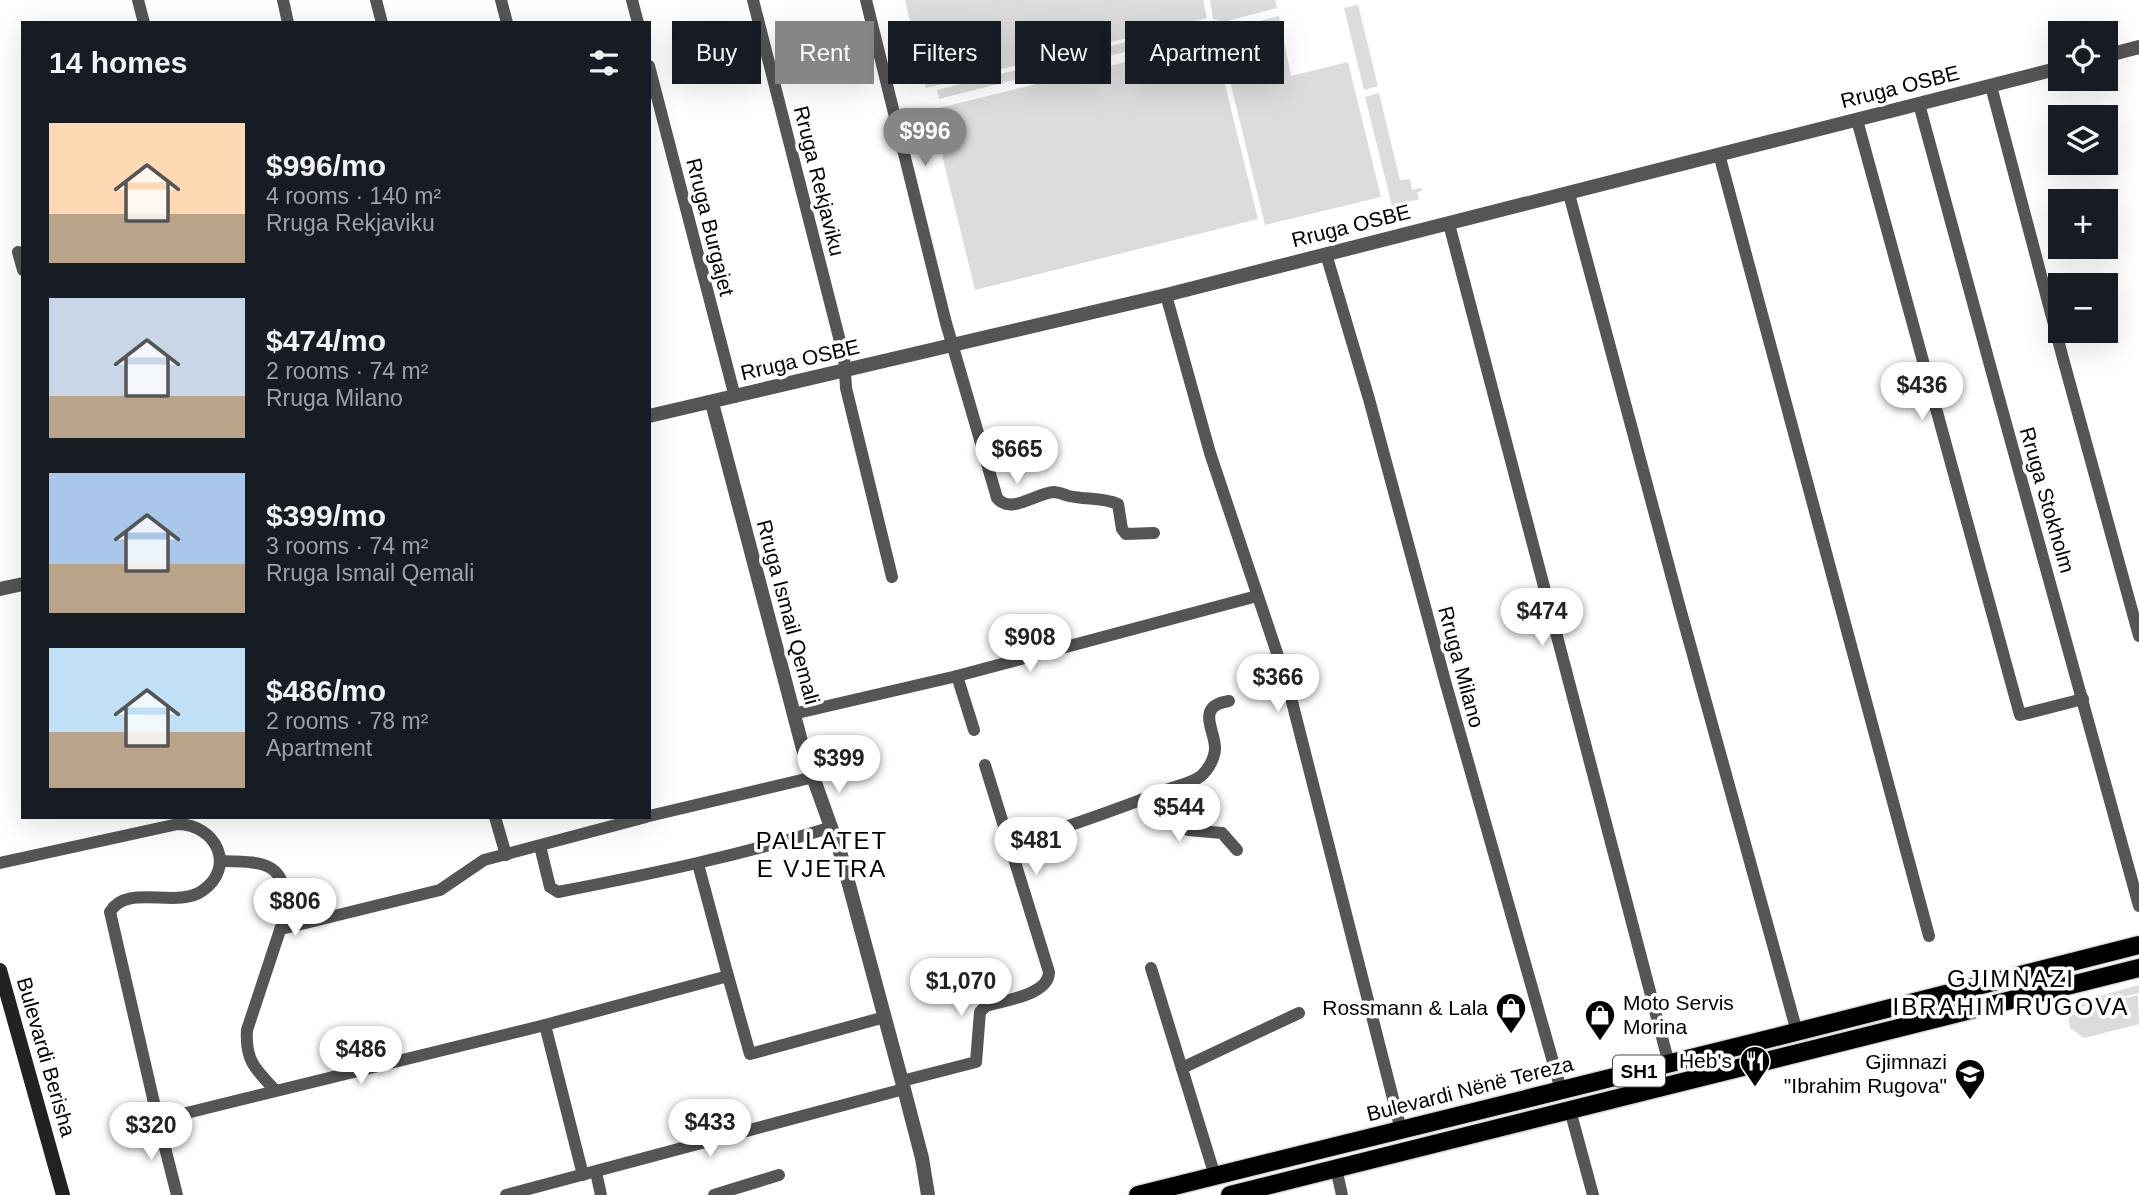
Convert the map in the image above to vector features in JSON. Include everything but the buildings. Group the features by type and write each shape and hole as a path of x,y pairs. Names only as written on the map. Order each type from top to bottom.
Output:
{"main road":[{"name":"Bulevardi Nënë Tereza","path":"1138,1195 2139,945"},
{"name":"SH1","path":"1230,1195 2139,968"},
{"name":"Bulevardi Berisha","path":"0,970 63,1195"}],"street":[{"path":"138,0 143,21"},
{"path":"283,0 288,21"},
{"path":"376,0 381,21"},
{"path":"501,0 506,21"},
{"path":"632,0 637,21"},
{"name":"Rruga Rekjaviku","path":"753,0 844,357 846,388 892,577"},
{"path":"866,0 946,323 999,502 1015,504 1054,492 1085,499 1104,498 1118,504 1125,534 1154,533"},
{"path":"2118,53 2139,47"},
{"name":"Rruga OSBE","path":"651,416 1166,295 2048,71"},
{"name":"Rruga Burgajet","path":"651,74 734,397"},
{"path":"1991,86 2139,636"},
{"name":"Rruga Stokholm","path":"1919,104 1996,393 2139,906"},
{"path":"1857,120 2020,715 2083,699"},
{"path":"1719,154 1929,936"},
{"path":"1569,194 1797,1032"},
{"path":"1448,224 1669,1064"},
{"path":"18,252 21,263"},
{"name":"Rruga Milano","path":"1326,254 1369,398 1444,681 1561,1090"},
{"path":"1166,295 1210,453 1288,687 1401,1130"},
{"name":"Rruga Ismail Qemali","path":"712,403 793,714 832,827 885,1017 922,1158 928,1195"},
{"path":"0,589 21,584"},
{"path":"793,714 957,676 1257,596"},
{"path":"957,676 974,730"},
{"path":"1009,846 1199,778 1208,769 1215,749 1209,719 1212,710 1222,702 1229,701"},
{"path":"506,1195 903,1085 976,1062 980,1012 986,1006 1037,990 1045,986 1049,979 985,765"},
{"path":"651,816 814,778"},
{"path":"1164,791 1174,803 1188,830 1222,833 1237,850"},
{"path":"496,819 506,855"},
{"path":"281,929 440,890 484,860 641,819"},
{"path":"0,863 178,824 191,824 200,828 210,835 215,843 220,861 215,877 201,892 177,898 127,898 114,905 110,912 177,1195"},
{"path":"540,846 550,887 558,892 698,864 832,827"},
{"path":"220,861 267,864 281,877 286,896 286,912 247,1030 246,1047 250,1062 275,1090"},
{"path":"698,864 750,1054 885,1017"},
{"path":"1151,968 1215,1176"},
{"path":"158,1120 545,1025 728,976"},
{"path":"1182,1068 1299,1013"},
{"path":"545,1025 589,1173 601,1195"},
{"path":"1570,1110 1593,1195"},
{"path":"1336,1168 1342,1195"},
{"path":"714,1195 779,1175"}],"shaded area":[{"path":"905,0 1203,0 1207,18 1195,21 1125,21 1125,38 1111,42 1111,21 1015,21 1015,66 1001,69 1001,21 910,21"},
{"path":"1210,0 1275,0 1277,8 1228,21 1213,19"},
{"path":"1358,5 1378,86 1364,90 1344,8"},
{"path":"1279,16 1280,21 1259,21"},
{"path":"1284,41 1291,76 1348,62 1381,197 1265,225 1231,84 1284,84"},
{"path":"1125,42 1125,52 1111,55 1111,46"},
{"path":"1125,62 1125,84 1225,84 1258,219 975,290 931,110 1036,84 1111,84 1111,65"},
{"path":"1015,70 1015,80 1001,83 1001,74"},
{"path":"925,84 942,84 926,88"},
{"path":"961,84 998,84 939,99 937,90"},
{"path":"1379,93 1400,180 1410,179 1412,190 1422,188 1422,191 1417,192 1419,199 1392,206 1365,97"},
{"path":"2139,985 2139,993 2078,1008 2076,1011 2138,995 2139,1024 2084,1038 2070,1028 2067,1005"}],"place":[{"name":"Rossmann & Lala","path":"1511,1035"},
{"name":"Moto Servis Morina","path":"1600,1042"},
{"name":"Heb's","path":"1755,1088"},
{"name":"Gjimnazi \"Ibrahim Rugova\"","path":"1970,1101"}],"district":[{"name":"PALLATET E VJETRA","path":"822,855"},
{"name":"GJIMNAZI IBRAHIM RUGOVA","path":"2011,993"}]}
